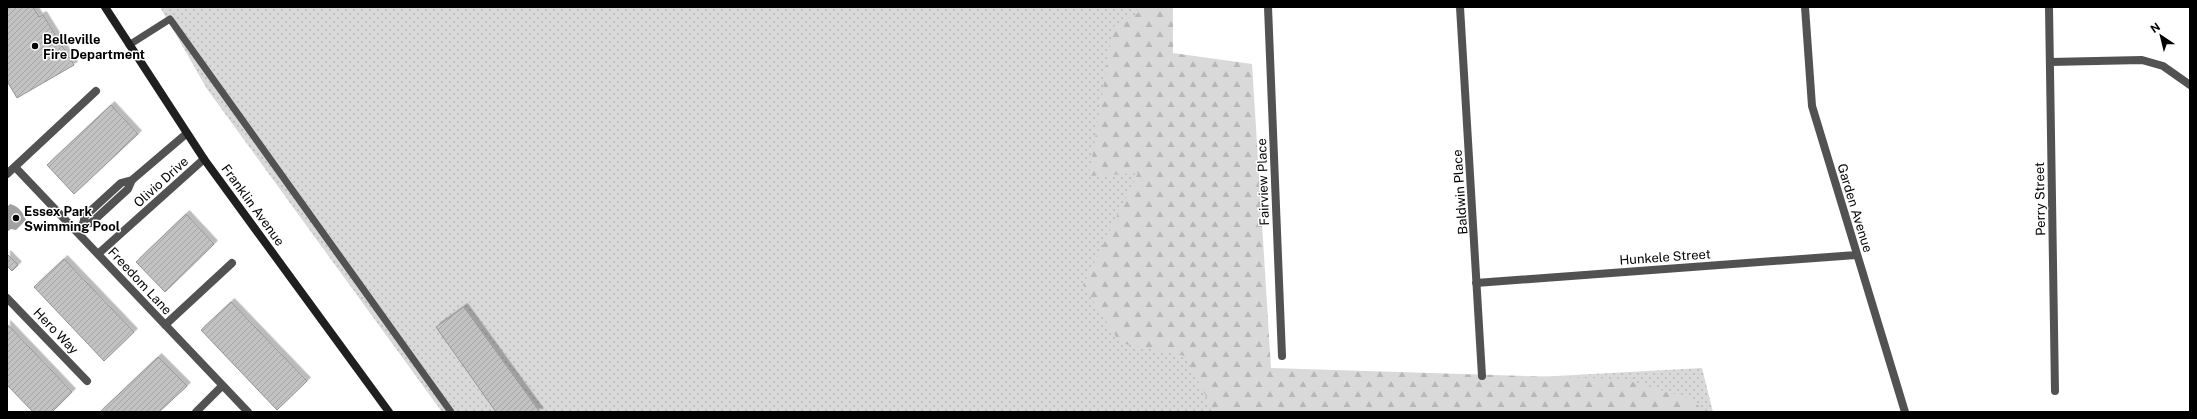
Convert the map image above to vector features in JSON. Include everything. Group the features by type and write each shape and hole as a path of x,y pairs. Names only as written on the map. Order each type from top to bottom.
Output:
{"main road":[{"name":"Franklin Avenue","path":"105,7 186,134 389,412"}],"street":[{"name":"Fairview Place","path":"1268,7 1282,356"},
{"name":"Baldwin Place","path":"1460,7 1476,246 1476,282 1482,376"},
{"name":"Garden Avenue","path":"1805,7 1812,106 1856,255 1905,412"},
{"name":"Perry Street","path":"2049,7 2055,392"},
{"path":"2050,62 2142,60 2163,66 2190,85"},
{"path":"7,174 96,91"},
{"name":"Olivio Drive","path":"76,231 83,224 91,223 128,189 132,180 186,134"},
{"name":"Olivio Drive","path":"98,254 204,159"},
{"name":"Freedom Lane","path":"15,167 248,412"},
{"name":"Hunkele Street","path":"1476,282 1856,255"},
{"path":"165,325 232,263"},
{"name":"Hero Way","path":"7,298 87,381"},
{"path":"196,412 222,386"}],"lane":[{"path":"129,45 170,19 451,412"}],"green space":[{"path":"160,7 1161,7 1164,84 1260,392 1702,368 1713,412 442,412 207,89"},
{"path":"1137,7 1173,7 1173,53 1252,64 1271,368 1622,379 1689,398 1706,412 1214,412 1185,356 1120,343 1083,285 1138,173 1089,176 1113,27 1138,13"}],"shaded area":[{"name":"Essex Park Swimming Pool","path":"10,204 20,210 26,220 16,230 11,229 7,232 7,207"}],"building":[{"name":"Belleville Fire Department","path":"7,7 33,7 39,17 43,15 74,65 17,98 7,81"},
{"path":"111,105 138,134 74,194 47,165"},
{"path":"186,214 214,244 165,292 136,262"},
{"path":"7,254 18,265 12,271 7,266"},
{"path":"64,259 134,332 104,361 34,287"},
{"path":"231,302 307,381 277,410 201,330"},
{"path":"464,307 540,412 496,412 436,327"},
{"path":"7,324 72,392 52,412 33,412 7,385"},
{"path":"158,357 187,386 159,412 100,412"}],"place":[{"name":"Belleville Fire Department","path":"35,46"},
{"name":"Essex Park Swimming Pool","path":"16,218"}]}
